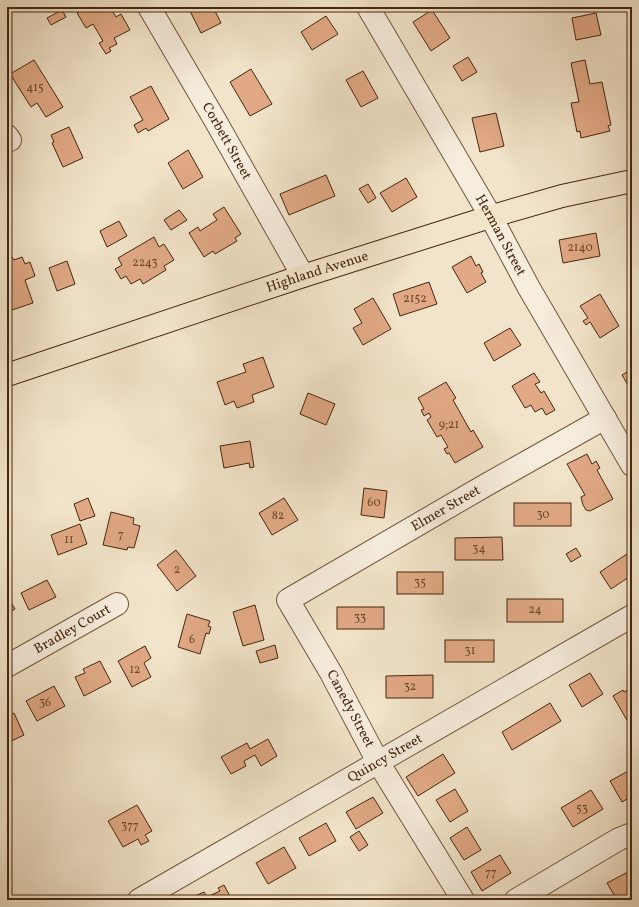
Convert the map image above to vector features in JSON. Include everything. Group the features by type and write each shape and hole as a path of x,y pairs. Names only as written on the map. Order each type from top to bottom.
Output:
{"main road":[{"name":"Highland Avenue","path":"7,375 303,276 491,217 562,196 632,181"}],"street":[{"name":"Corbett Street","path":"149,7 303,276"},
{"name":"Herman Street","path":"368,7 491,217 632,465"},
{"name":"Elmer Street","path":"288,600 605,418"},
{"name":"Canedy Street","path":"288,600 331,674 378,762 463,900"},
{"name":"Bradley Court","path":"7,666 117,604"},
{"name":"Quincy Street","path":"139,900 632,616"},
{"path":"516,900 619,839 632,834"}],"building":[{"path":"88,7 110,7 116,17 121,14 130,30 114,38 117,44 109,48 111,51 106,54 99,43 103,41 93,24 86,28 77,13"},
{"path":"188,7 213,7 221,23 201,33"},
{"path":"62,10 66,17 51,25 47,18"},
{"path":"432,10 450,38 431,51 413,22"},
{"path":"596,13 601,35 576,40 572,18"},
{"path":"326,16 338,34 312,50 301,32"},
{"path":"468,57 477,72 462,81 453,66"},
{"path":"34,60 63,107 46,117 37,103 31,107 10,74"},
{"path":"585,60 590,84 602,82 611,125 608,126 610,131 581,138 580,131 577,132 571,103 579,102 571,63"},
{"path":"251,69 272,104 250,116 230,82"},
{"path":"363,71 378,98 361,107 346,80"},
{"path":"151,86 169,119 148,131 146,128 138,133 134,125 143,120 130,97"},
{"path":"496,113 504,146 480,152 472,118"},
{"path":"69,127 83,158 63,167 52,143 54,142 51,135"},
{"path":"188,150 203,177 183,189 168,163"},
{"path":"326,175 335,196 289,215 280,194"},
{"path":"406,178 417,197 392,212 380,193"},
{"path":"368,184 376,198 368,203 359,189"},
{"path":"224,207 241,234 235,238 237,241 215,254 213,251 204,257 189,233 198,227 200,231 217,220 213,214"},
{"path":"179,210 187,220 171,230 164,220"},
{"path":"119,221 127,236 107,247 100,231"},
{"path":"596,233 600,256 563,263 559,240"},
{"path":"154,237 159,247 164,244 174,260 164,266 166,270 143,284 140,279 131,284 126,276 121,279 115,269 122,265 118,258"},
{"path":"471,256 476,266 479,264 483,272 481,273 486,282 467,293 452,267"},
{"path":"12,257 14,260 22,257 25,264 30,262 35,276 25,280 33,303 12,310 7,296 7,259"},
{"path":"67,261 75,284 57,291 49,268"},
{"path":"429,282 437,304 400,316 393,294"},
{"path":"600,294 619,326 600,338 590,322 586,325 583,321 588,318 580,306"},
{"path":"373,298 391,329 363,345 353,328 362,323 354,309"},
{"path":"510,328 521,345 494,361 484,343"},
{"path":"263,357 274,387 252,395 254,402 237,408 234,401 225,405 217,382 246,372 243,364"},
{"path":"632,369 632,392 622,375"},
{"path":"534,373 540,382 535,384 541,393 544,391 555,410 546,415 542,408 535,412 531,405 525,408 512,386"},
{"path":"446,382 456,398 453,400 471,432 473,430 483,447 455,463 449,453 447,454 444,449 448,447 441,435 437,437 427,420 431,417 429,413 424,416 421,410 424,409 418,398"},
{"path":"308,393 335,404 326,425 300,414"},
{"path":"250,441 254,467 250,468 249,463 224,468 220,446"},
{"path":"587,454 592,464 596,461 600,468 597,470 613,499 590,511 586,510 583,505 581,497 585,495 567,464"},
{"path":"364,488 387,491 384,518 361,515"},
{"path":"88,498 95,516 80,521 74,504"},
{"path":"284,498 298,520 272,535 259,513"},
{"path":"514,503 571,503 571,526 514,526"},
{"path":"111,512 134,518 133,524 140,526 134,548 128,547 127,550 103,545"},
{"path":"80,524 87,544 58,555 51,535"},
{"path":"502,537 503,560 455,560 455,538"},
{"path":"576,548 581,556 571,562 566,554"},
{"path":"176,550 196,576 177,591 157,565"},
{"path":"627,554 632,562 632,575 611,589 600,572"},
{"path":"397,572 443,572 443,594 397,594"},
{"path":"47,580 56,597 29,610 21,593"},
{"path":"7,596 15,609 7,614"},
{"path":"507,599 563,599 563,622 507,622"},
{"path":"255,605 264,640 243,646 233,612"},
{"path":"337,607 384,607 384,629 337,629"},
{"path":"187,614 210,621 208,626 211,627 209,634 206,633 200,654 178,647"},
{"path":"445,640 494,640 494,662 445,662"},
{"path":"275,645 278,658 260,663 256,651"},
{"path":"145,646 151,658 144,663 151,677 132,687 118,661"},
{"path":"100,661 111,682 84,696 75,677 85,673 83,669"},
{"path":"590,673 603,694 582,707 569,685"},
{"path":"433,675 433,698 386,698 386,676"},
{"path":"54,686 65,706 37,721 26,701"},
{"path":"632,688 632,720 628,722 613,696 623,690 624,692"},
{"path":"550,703 561,721 512,750 502,732"},
{"path":"14,713 24,735 7,743 7,716"},
{"path":"268,739 277,756 261,766 255,755 244,761 246,766 231,774 221,757 247,743 250,749"},
{"path":"443,754 455,773 418,796 406,777"},
{"path":"632,769 632,796 622,802 610,781"},
{"path":"455,789 468,811 450,822 436,800"},
{"path":"591,790 603,809 573,827 561,808"},
{"path":"373,797 383,813 356,829 346,812"},
{"path":"137,805 152,831 145,835 149,841 141,845 138,839 123,847 108,821"},
{"path":"326,823 336,841 309,856 299,838"},
{"path":"467,827 481,850 464,860 450,838"},
{"path":"359,831 368,845 359,851 350,837"},
{"path":"284,847 296,868 268,884 256,863"},
{"path":"500,855 511,873 482,891 471,872"},
{"path":"628,872 632,880 632,899 617,900 607,883"},
{"path":"224,885 232,900 197,900 195,896 204,892 207,897 220,891 218,888"},
{"path":"45,895 48,900 37,900"},
{"path":"411,895 414,900 404,900"}]}
